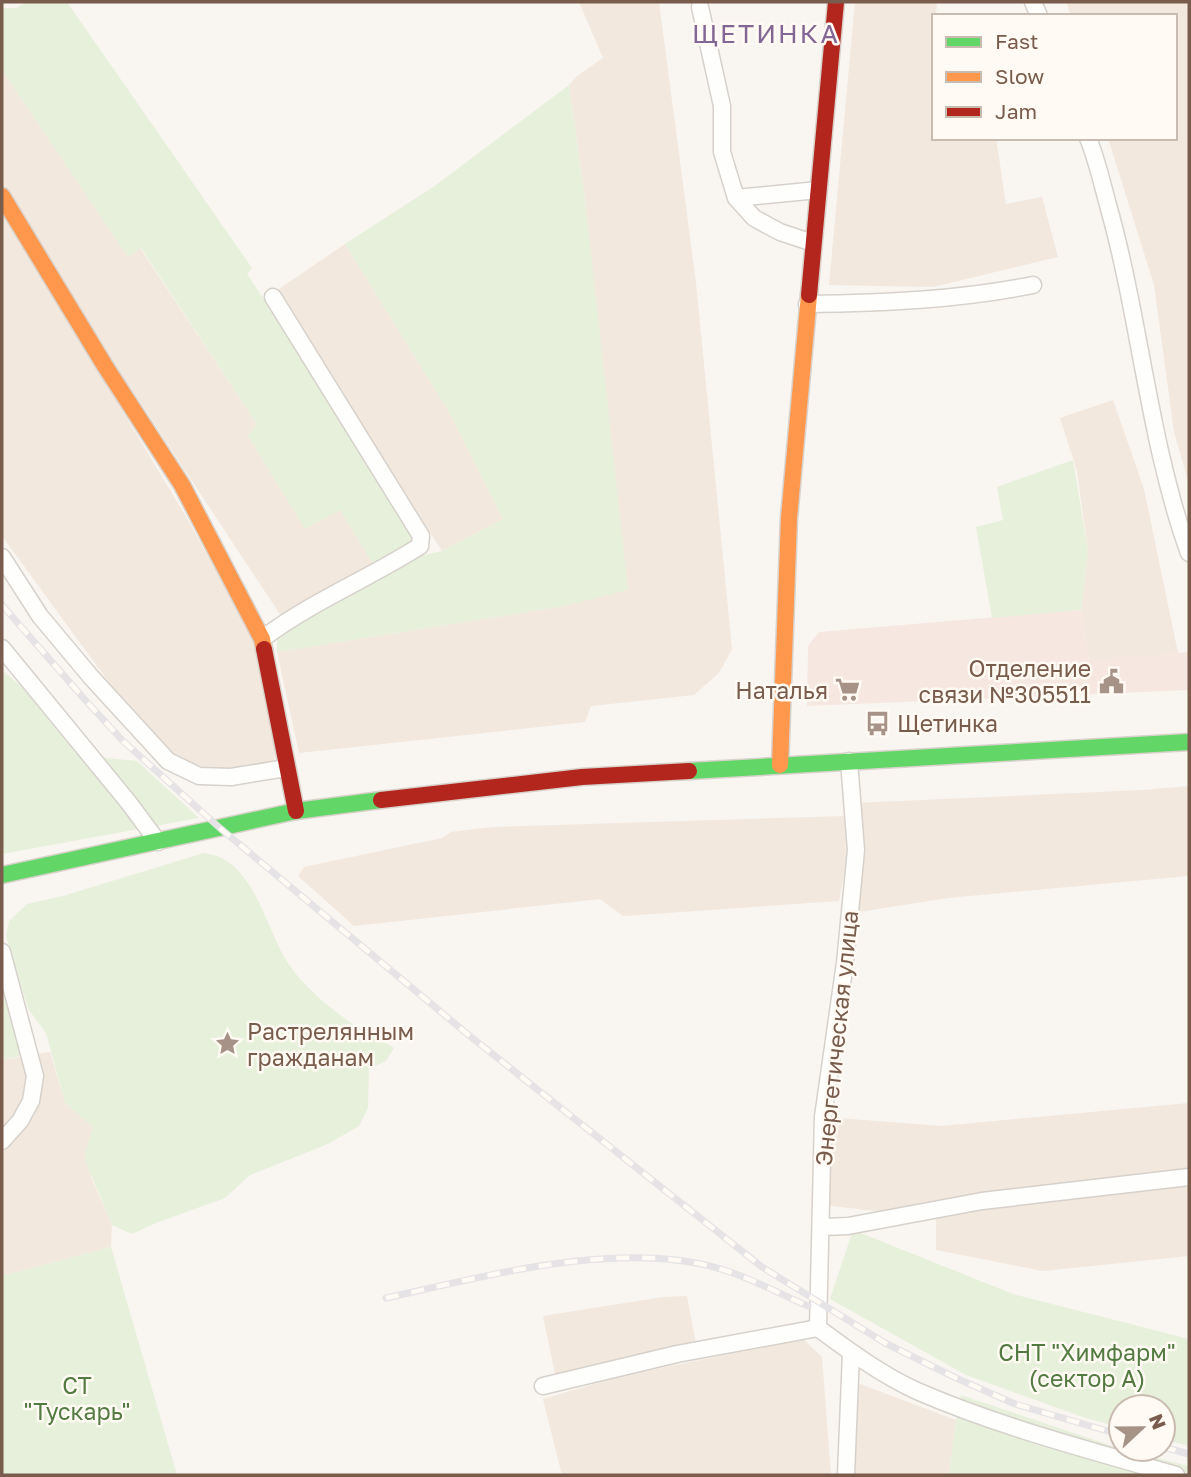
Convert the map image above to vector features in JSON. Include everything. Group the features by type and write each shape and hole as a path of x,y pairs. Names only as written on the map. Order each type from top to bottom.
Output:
{"street":[{"path":"780,765 789,518 836,2"},
{"path":"700,7 722,106 722,152 736,198 754,218 780,232 813,243"},
{"path":"1089,140 1123,260 1167,476 1179,526 1189,553"},
{"path":"736,198 817,190"},
{"path":"2,196 98,355 182,485 262,639 296,811"},
{"path":"807,303 936,300 990,294 1033,285"},
{"path":"262,639 291,618 398,560 419,545 421,536 273,297"},
{"path":"2,557 40,616 91,677 168,761 199,776 230,777 286,768"},
{"path":"2,648 158,842"},
{"path":"2,875 296,811 484,787 582,777 1189,742"},
{"name":"Энергетическая улица","path":"818,1328 823,1117 845,962 856,850 849,761"},
{"path":"2,952 35,1076 31,1101 26,1111 2,1141"},
{"path":"822,1227 848,1226 982,1201 1189,1177"},
{"path":"543,1386 677,1354 818,1328 851,1353 915,1390 995,1422 1176,1475"},
{"path":"846,1475 851,1353"}],"shaded area":[{"path":"579,2 659,2 696,283 732,649 719,673 694,695 591,706 585,722 299,753 277,652 564,606 586,207 569,85 603,58"},
{"path":"855,2 937,2 936,14 932,14 932,140 996,140 1006,204 1042,197 1058,257 933,287 829,285"},
{"path":"1066,2 1189,2 1189,484 1174,432 1154,285 1109,140 1177,140 1177,14 1070,14"},
{"path":"2,70 128,256 140,248 257,424 248,436 305,528 340,509 376,569 283,619 117,367 2,185"},
{"path":"2,212 181,508 249,629 279,741 274,763 226,770 193,767 169,754 124,703 2,536"},
{"path":"345,244 449,412 503,519 442,551 276,291"},
{"path":"1113,400 1144,489 1178,653 1089,661 1081,610 1088,551 1077,471 1060,418"},
{"path":"1081,610 1089,660 1189,652 1189,690 807,706 808,646 819,632"},
{"path":"1189,786 1189,876 948,898 853,913 855,803"},
{"path":"845,816 846,862 839,901 623,916 600,899 354,926 298,876 304,867 442,838 451,832 493,827"},
{"path":"50,1052 65,1103 93,1127 91,1177 112,1225 111,1247 2,1276 2,1060"},
{"path":"1189,1103 1189,1256 1043,1271 936,1250 936,1218 823,1205 825,1117 941,1126"},
{"path":"687,1296 696,1344 556,1379 543,1316 663,1297"},
{"path":"803,1339 822,1357 831,1475 562,1475 543,1399 622,1376"},
{"path":"855,1382 956,1420 949,1475 852,1475"}],"green space":[{"path":"27,2 67,2 252,268 247,274 319,382 416,541 376,569 340,510 305,529 248,436 257,424 141,248 128,257 2,70 2,8 16,8"},
{"path":"569,85 586,207 628,590 564,606 277,652 277,637 296,621 420,556 442,551 503,519 449,412 345,244 436,185"},
{"path":"1073,460 1088,551 1081,610 992,618 976,527 1003,520 997,487"},
{"path":"2,670 23,688 77,755 137,761 199,818 2,854"},
{"path":"204,853 221,858 235,867 246,880 286,960 310,990 361,1030 394,1048 386,1061 369,1069 368,1108 359,1126 328,1144 250,1175 225,1198 132,1234 112,1225 84,1158 93,1127 65,1103 46,1033 29,1010 6,936 9,921 27,904 63,896"},
{"path":"2,984 21,1056 2,1060"},
{"name":"СНТ \"Химфарм\" (сектор А)","path":"853,1230 1013,1294 1189,1339 1189,1446 1177,1443 1177,1393 1107,1393 1107,1424 966,1375 830,1299"},
{"name":"СТ \"Тускарь\"","path":"111,1247 177,1475 2,1475 2,1276"},
{"path":"961,1395 1107,1444 1107,1463 1177,1463 1189,1466 1189,1475 949,1475"}],"railway":[{"path":"2,605 123,741 221,829 471,1037 762,1267 885,1343 956,1378 1015,1404 1107,1431"},
{"path":"386,1298 555,1264 643,1258 685,1261 724,1270 808,1306"},
{"path":"1177,1451 1189,1454"}],"traffic: fast":[{"path":"689,771 1189,742"},
{"path":"2,875 296,811 381,800"}],"traffic: slow":[{"path":"2,196 105,366 182,485 262,639 264,649"},
{"path":"780,765 789,518 809,295"}],"traffic: jam":[{"path":"809,295 836,2"},
{"path":"264,649 296,811"},
{"path":"381,800 582,777 689,771"}],"place":[{"name":"Отделение связи №305511","path":"1111,681"},
{"name":"Наталья","path":"848,690"},
{"name":"Щетинка","path":"877,723"},
{"name":"Растрелянным гражданам","path":"227,1044"}],"district":[{"name":"ЩЕТИНКА","path":"766,33"}]}
